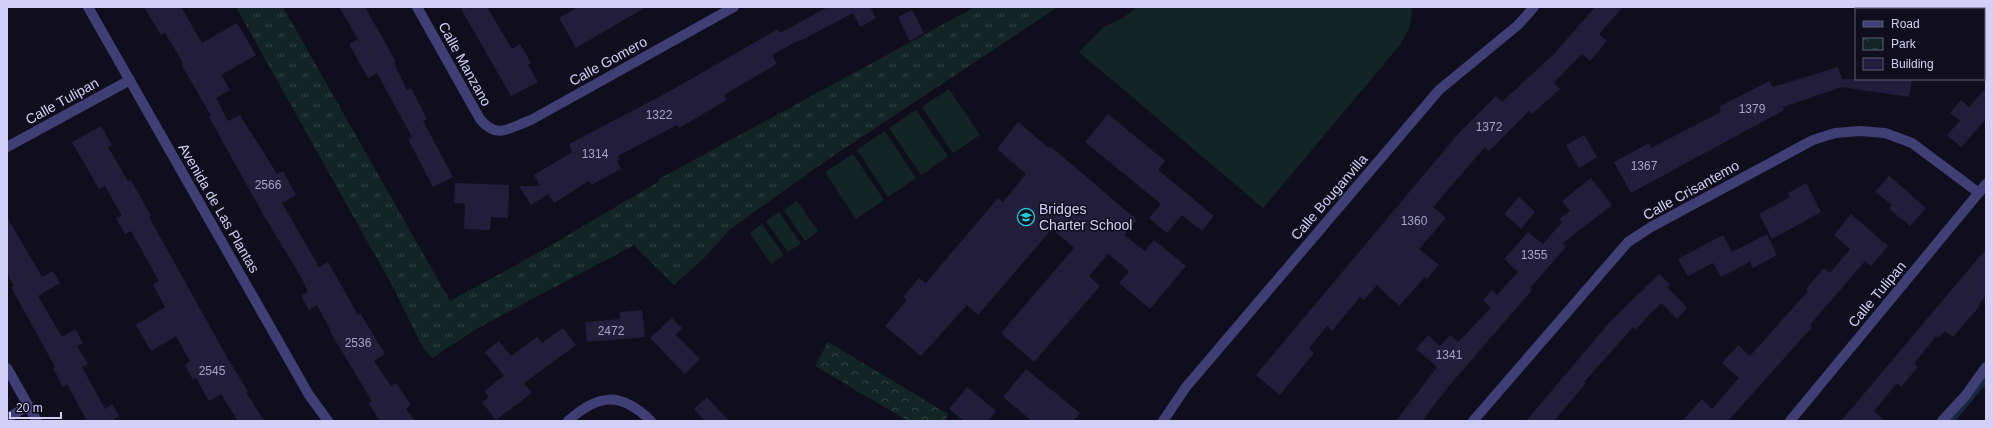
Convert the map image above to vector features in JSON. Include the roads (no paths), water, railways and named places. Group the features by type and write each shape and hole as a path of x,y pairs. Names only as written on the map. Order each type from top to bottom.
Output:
{"street":[{"name":"Avenida de Las Plantas","path":"88,7 310,395 328,421"},
{"name":"Calle Manzano","path":"417,7 480,119 486,127 494,131"},
{"name":"Calle Gomero","path":"494,131 501,132 531,120 734,7"},
{"name":"Calle Bouganvilla","path":"1163,421 1186,387 1439,90 1518,25 1534,7"},
{"name":"Calle Tulipan","path":"7,147 130,80"},
{"name":"Calle Crisantemo","path":"1473,421 1628,242 1813,140 1835,133 1860,131 1885,133 1912,143 1978,193"},
{"name":"Calle Tulipan","path":"1790,421 1986,184"},
{"path":"1942,421 1966,395 1986,367"},
{"path":"7,368 37,421"},
{"path":"568,421 589,405 614,400 626,402 637,408 651,421"},
{"path":"7,418 28,406"}],"waterway":[{"path":"1952,421 1986,380"}],"place":[{"name":"Bridges Charter School","path":"1026,217"}]}
